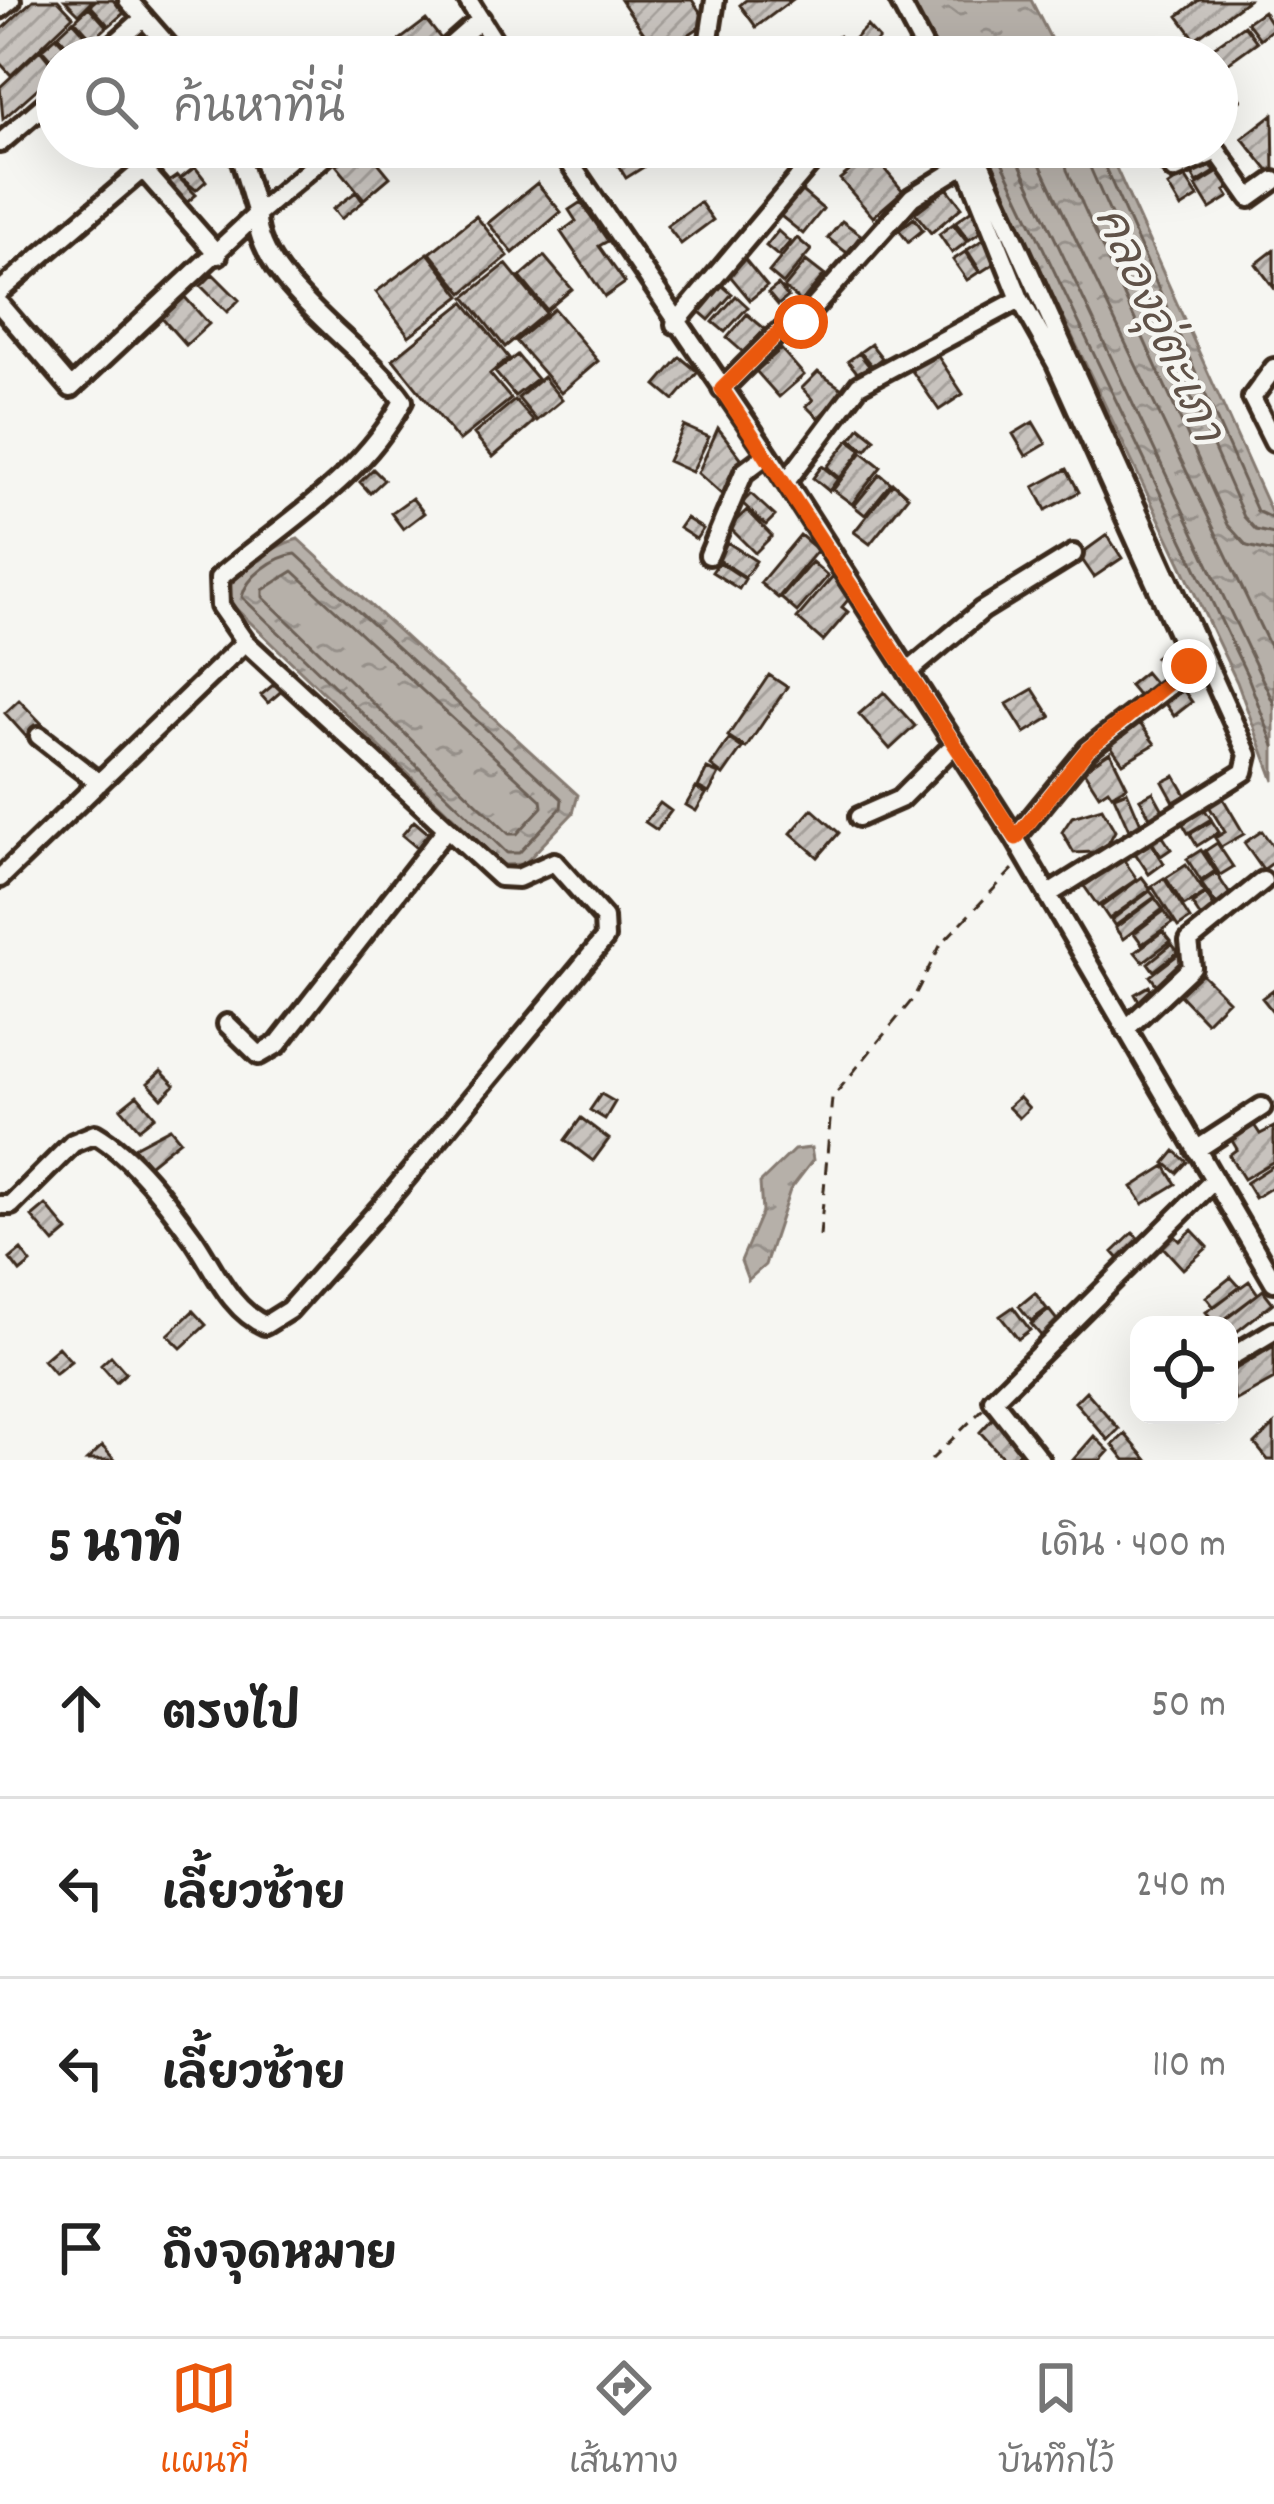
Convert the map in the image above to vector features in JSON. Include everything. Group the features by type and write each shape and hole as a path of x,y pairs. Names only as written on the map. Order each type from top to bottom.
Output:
{"street":[{"path":"0,10 11,0"},
{"path":"128,0 160,36"},
{"path":"468,0 492,36"},
{"path":"898,0 918,36"},
{"path":"704,36 710,5"},
{"path":"124,36 144,18"},
{"path":"462,36 482,19"},
{"path":"0,143 36,112"},
{"path":"0,1205 11,1205 74,1143 95,1134 115,1146 192,1236 249,1318 265,1325 289,1310 605,938 604,918 554,862 518,878 500,877 245,642 220,606 219,578 300,517 386,434 403,401 388,379 324,320 257,241 256,214 243,168"},
{"path":"0,305 71,388 311,168"},
{"path":"573,168 768,454 1016,838 1274,1282"},
{"path":"676,324 806,168"},
{"path":"722,389 778,333 801,322 912,197 947,168"},
{"path":"972,168 1020,299 1056,363 1189,666 1088,749 1016,838"},
{"path":"973,168 1248,754 1244,772 1048,894"},
{"path":"1229,168 1250,198 1274,181"},
{"path":"0,291 143,169 218,255"},
{"path":"786,482 859,385 1020,299"},
{"path":"1274,368 1252,398 1274,442"},
{"path":"709,555 744,472 768,454"},
{"path":"908,672 982,610 1073,554"},
{"path":"0,878 245,642"},
{"path":"39,736 99,783"},
{"path":"860,818 900,799 956,744"},
{"path":"227,1024 259,1055 278,1044 447,828"},
{"path":"1126,1029 1192,967 1189,940 1263,881"},
{"path":"1196,1150 1262,1107"},
{"path":"1040,1460 993,1400 1213,1181"},
{"path":"1238,1353 1274,1331"}],"path":[{"path":"820,1236 832,1097 913,998 941,944 1026,856"},
{"path":"931,1460 993,1400"}],"water":[{"path":"909,0 1031,0 1049,36 927,36"},
{"name":"คลองอุ่ตะเภา","path":"992,168 1116,168 1274,519 1274,781 1237,682"},
{"path":"298,539 578,795 573,813 524,864 503,865 229,602 227,589 250,565"},
{"path":"811,1148 813,1160 790,1190 765,1265 748,1280 741,1261 762,1212 760,1183 794,1150"}],"building":[{"path":"33,0 58,0 73,16 52,36 36,36 36,51 11,75 0,63 0,31"},
{"path":"65,0 93,0 79,14"},
{"path":"96,0 113,0 124,13 109,26 90,5"},
{"path":"621,0 692,0 707,22 687,36 646,36"},
{"path":"746,0 792,0 756,27 740,5"},
{"path":"1199,0 1248,0 1199,36 1193,36 1178,16"},
{"path":"89,7 107,27 97,36 89,36 75,20"},
{"path":"1263,11 1274,28 1260,39 1247,22"},
{"path":"426,20 439,36 405,36"},
{"path":"73,21 86,36 59,36"},
{"path":"1244,25 1257,42 1238,56 1238,36 1229,36"},
{"path":"867,26 876,36 857,36"},
{"path":"36,54 36,90 3,119 0,87"},
{"path":"1273,114 1274,172 1271,174 1242,138"},
{"path":"196,168 206,181 196,190 181,178"},
{"path":"338,168 383,168 390,177 364,199"},
{"path":"620,168 642,168 626,178"},
{"path":"853,168 884,168 903,191 873,217 840,179"},
{"path":"1202,168 1215,172 1197,183 1192,174"},
{"path":"1222,170 1232,187 1225,191 1229,197 1210,209 1196,186"},
{"path":"1184,175 1198,197 1181,208 1168,186"},
{"path":"177,176 196,195 185,204 168,182"},
{"path":"537,183 561,212 513,253 488,223"},
{"path":"798,188 823,209 803,234 777,213"},
{"path":"947,188 962,207 931,233 915,213"},
{"path":"356,192 363,202 341,219 333,209"},
{"path":"581,202 608,241 599,246 625,283 605,297 561,232 576,221 569,210"},
{"path":"700,202 713,220 681,244 667,226"},
{"path":"976,207 989,226 969,240 955,222"},
{"path":"476,216 508,256 463,293 430,253"},
{"path":"914,218 923,230 908,242 899,230"},
{"path":"842,221 861,235 847,253 828,238"},
{"path":"953,224 967,242 952,253 939,234"},
{"path":"778,231 790,242 778,256 766,246"},
{"path":"797,238 811,250 783,284 769,272"},
{"path":"984,239 998,261 981,272 967,250"},
{"path":"1274,250 1274,288 1256,264"},
{"path":"965,252 979,272 967,280 953,260"},
{"path":"428,253 461,296 409,336 376,292"},
{"path":"544,256 572,289 547,310 520,277"},
{"path":"743,257 767,286 750,300 726,271"},
{"path":"806,261 824,275 801,302 784,288"},
{"path":"506,264 546,313 505,347 465,297"},
{"path":"213,274 239,300 227,312 201,286"},
{"path":"716,280 732,294 709,320 693,306"},
{"path":"778,285 788,297 778,305 768,293"},
{"path":"182,294 209,324 186,345 159,315"},
{"path":"736,296 748,307 725,332 713,322"},
{"path":"464,302 509,358 490,374 511,399 459,441 393,359"},
{"path":"554,309 598,361 561,393 516,341"},
{"path":"747,314 765,329 744,353 727,338"},
{"path":"871,344 882,358 872,366 860,352"},
{"path":"781,349 804,375 779,397 756,371"},
{"path":"935,352 963,394 939,410 910,368"},
{"path":"859,353 870,367 859,375 848,361"},
{"path":"517,355 537,379 515,396 495,372"},
{"path":"680,357 698,372 674,400 656,385"},
{"path":"818,372 845,391 818,418 806,406 813,400 802,388"},
{"path":"543,377 562,400 537,421 518,398"},
{"path":"515,400 534,422 493,457 474,434"},
{"path":"1033,422 1046,444 1026,456 1013,434"},
{"path":"684,426 709,437 692,472 668,461"},
{"path":"860,427 875,439 866,450 851,439"},
{"path":"718,428 745,463 728,500 698,473"},
{"path":"849,440 862,450 840,478 827,467"},
{"path":"862,452 881,467 852,504 833,490"},
{"path":"822,466 838,479 829,491 813,478"},
{"path":"373,469 384,480 370,493 360,482"},
{"path":"1067,469 1079,492 1046,510 1034,487"},
{"path":"880,474 891,483 865,515 854,506"},
{"path":"893,483 908,496 870,544 854,532"},
{"path":"751,494 775,516 766,525 742,503"},
{"path":"412,498 424,513 403,529 391,513"},
{"path":"747,510 772,536 755,553 729,527"},
{"path":"686,518 703,529 696,539 679,528"},
{"path":"800,535 818,550 778,598 760,583"},
{"path":"1107,535 1122,558 1094,577 1079,555"},
{"path":"727,542 756,561 745,577 716,558"},
{"path":"719,562 745,579 739,589 712,572"},
{"path":"812,562 828,576 797,612 781,598"},
{"path":"833,576 853,594 842,607 848,612 823,641 797,618"},
{"path":"1170,645 1183,662 1168,674 1155,657"},
{"path":"1145,672 1156,685 1140,698 1129,685"},
{"path":"769,675 787,687 746,748 728,736"},
{"path":"278,681 284,689 268,703 261,695"},
{"path":"1179,684 1192,702 1174,716 1161,698"},
{"path":"1033,689 1051,717 1025,733 1007,704"},
{"path":"884,692 915,726 890,749 859,714"},
{"path":"19,700 46,728 31,742 5,713"},
{"path":"1136,718 1155,744 1123,763 1106,739"},
{"path":"729,739 742,748 723,775 711,766"},
{"path":"1110,752 1127,786 1112,795 1108,789 1099,795 1083,770"},
{"path":"707,769 719,774 709,793 698,787"},
{"path":"1175,776 1186,795 1174,802 1163,782"},
{"path":"696,788 706,794 696,811 686,805"},
{"path":"1127,791 1141,824 1129,830 1114,796"},
{"path":"1153,792 1164,812 1151,819 1140,799"},
{"path":"1221,795 1244,834 1221,847 1215,838 1225,832 1207,803"},
{"path":"660,803 671,811 657,830 645,822"},
{"path":"1201,804 1211,819 1188,833 1179,817"},
{"path":"1102,808 1115,831 1108,844 1094,852 1074,853 1062,832 1072,817"},
{"path":"812,809 839,833 818,857 791,833"},
{"path":"414,821 435,839 423,853 402,835"},
{"path":"1212,821 1219,832 1197,846 1190,834"},
{"path":"1158,829 1171,849 1161,856 1148,836"},
{"path":"1262,831 1274,848 1274,862 1263,870 1244,843"},
{"path":"1147,836 1164,863 1149,874 1131,847"},
{"path":"1217,843 1233,867 1220,875 1205,851"},
{"path":"1201,850 1215,871 1201,881 1187,859"},
{"path":"1123,859 1137,879 1098,906 1084,886"},
{"path":"1186,865 1205,893 1184,906 1166,878"},
{"path":"1216,873 1235,902 1221,911 1201,883"},
{"path":"1142,877 1151,889 1109,919 1101,907"},
{"path":"1164,878 1190,919 1178,927 1152,886"},
{"path":"1150,891 1155,897 1115,926 1111,920"},
{"path":"1206,894 1218,913 1204,922 1192,904"},
{"path":"1155,898 1163,909 1123,939 1115,928"},
{"path":"1164,911 1172,923 1142,944 1134,933"},
{"path":"1163,931 1171,941 1143,962 1135,952"},
{"path":"1172,944 1178,952 1154,971 1148,963"},
{"path":"1180,953 1189,965 1159,988 1150,976"},
{"path":"1196,968 1228,1000 1206,1022 1174,989"},
{"path":"1149,986 1155,997 1141,1005 1135,994"},
{"path":"1274,989 1274,1013 1262,998"},
{"path":"161,1071 175,1085 162,1098 148,1083"},
{"path":"601,1094 615,1102 605,1119 590,1110"},
{"path":"137,1095 155,1116 139,1129 121,1108"},
{"path":"1019,1097 1029,1108 1019,1118 1008,1107"},
{"path":"581,1118 609,1139 593,1161 565,1140"},
{"path":"1254,1125 1260,1134 1274,1127 1274,1161 1244,1179 1229,1155 1237,1149 1231,1139"},
{"path":"170,1128 180,1140 149,1165 134,1147"},
{"path":"1175,1151 1187,1162 1177,1173 1165,1163"},
{"path":"1274,1165 1274,1186 1255,1198 1246,1183"},
{"path":"1165,1166 1176,1184 1143,1204 1132,1187"},
{"path":"46,1205 68,1231 54,1243 32,1217"},
{"path":"1192,1230 1208,1247 1183,1269 1161,1245 1173,1234 1180,1241"},
{"path":"1133,1233 1141,1241 1120,1260 1113,1252"},
{"path":"21,1250 31,1263 20,1272 10,1259"},
{"path":"1231,1277 1240,1287 1214,1307 1206,1297"},
{"path":"1249,1281 1258,1294 1229,1316 1206,1312"},
{"path":"1263,1290 1273,1303 1238,1331 1238,1316 1230,1316"},
{"path":"1035,1293 1047,1309 1031,1321 1019,1306"},
{"path":"1013,1307 1030,1330 1018,1339 1000,1316"},
{"path":"1049,1310 1060,1324 1043,1338 1031,1324"},
{"path":"193,1311 206,1325 181,1348 168,1335"},
{"path":"1274,1346 1274,1379 1238,1399 1238,1368"},
{"path":"58,1347 71,1361 55,1374 43,1360"},
{"path":"111,1356 126,1373 116,1382 101,1365"},
{"path":"1086,1391 1119,1429 1108,1440 1075,1402"},
{"path":"994,1417 1023,1448 1012,1460 1005,1460 980,1432"},
{"path":"1274,1425 1274,1460 1268,1460 1255,1444"},
{"path":"1125,1434 1147,1460 1125,1460 1113,1445"},
{"path":"1094,1436 1109,1451 1101,1460 1073,1460"},
{"path":"102,1446 115,1460 87,1460"}],"route":[{"path":"801,322 778,333 722,389 1016,838 1088,749 1189,666"}]}
